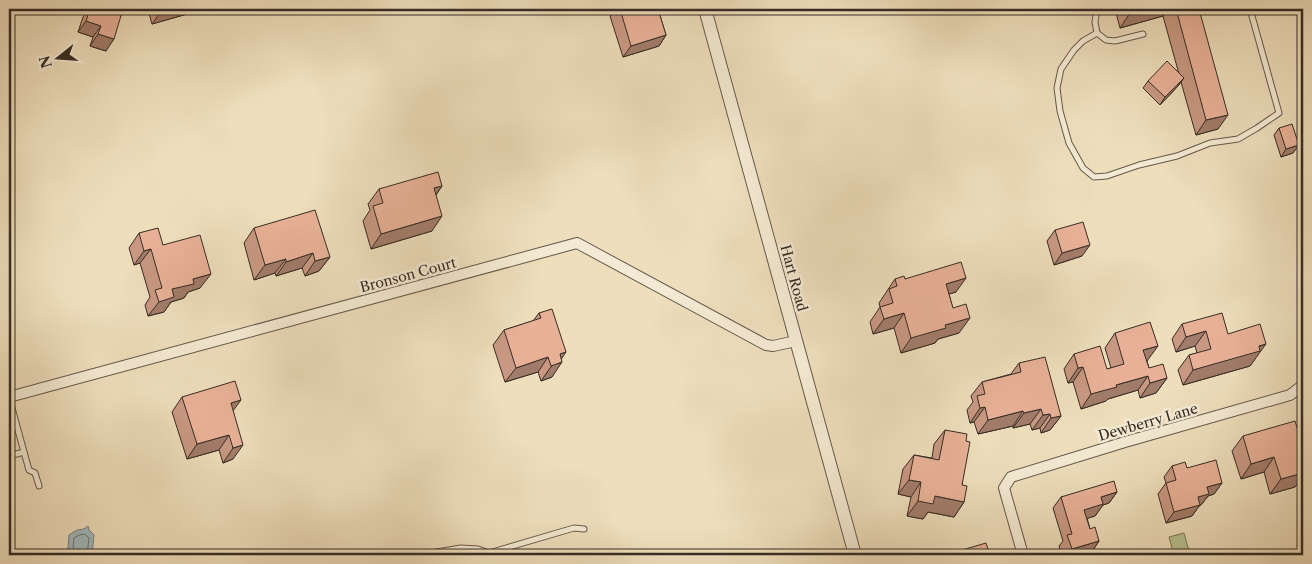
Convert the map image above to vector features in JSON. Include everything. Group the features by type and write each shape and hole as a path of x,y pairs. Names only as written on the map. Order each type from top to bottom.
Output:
{"street":[{"name":"Hart Road","path":"705,9 855,555"},
{"name":"Bronson Court","path":"9,397 577,243 766,345 773,346 796,341"},
{"name":"Dewberry Lane","path":"1023,555 1004,488 1011,477 1125,442 1290,396 1303,385"}],"lane":[{"path":"1097,9 1095,22 1097,33 1106,40 1115,41 1143,34"},
{"path":"1097,33 1083,41 1074,50 1061,69 1057,88 1060,111 1069,143 1083,168 1094,176 1107,176 1139,165 1176,156 1210,143 1238,139 1279,113 1250,9"},
{"path":"9,397 29,470 35,473 39,486"},
{"path":"9,456 24,452"},
{"path":"418,555 461,548 478,549 489,553 574,528 584,529"}],"green space":[{"path":"1184,533 1190,555 1174,555 1169,537"}],"water":[{"path":"88,526 94,535 92,555 70,555 68,548 69,535"}],"building":[{"path":"90,9 123,9 114,39 98,34 101,26 86,21"},
{"path":"159,9 175,9 160,13"},
{"path":"620,9 658,9 666,35 631,46"},
{"path":"1129,9 1145,9 1130,13"},
{"path":"1176,9 1199,9 1228,115 1206,120"},
{"path":"1167,61 1184,78 1165,97 1148,81"},
{"path":"1292,124 1299,145 1286,149 1279,128"},
{"path":"438,172 442,186 434,188 442,216 381,234 373,206 383,203 379,189"},
{"path":"315,210 330,257 315,261 313,253 286,262 286,259 265,265 254,228"},
{"path":"1083,222 1090,245 1062,253 1055,230"},
{"path":"158,228 163,245 200,235 211,274 193,279 194,284 172,289 174,297 159,302 155,290 162,288 151,249 144,251 139,233"},
{"path":"961,262 966,278 946,284 953,308 966,304 970,318 945,325 946,328 911,338 904,313 884,319 880,307 893,303 889,289 897,286 895,279 904,276 905,279"},
{"path":"552,309 566,352 560,354 562,362 551,366 548,357 516,368 504,330 541,318 539,313"},
{"path":"1222,313 1228,334 1260,324 1266,344 1259,346 1260,351 1193,370 1189,355 1211,349 1206,331 1186,337 1182,324"},
{"path":"1150,322 1158,346 1143,350 1149,368 1163,364 1167,378 1150,383 1148,376 1091,394 1083,367 1078,368 1074,354 1100,346 1107,369 1124,364 1115,333"},
{"path":"1045,357 1061,416 1051,418 1050,414 1043,415 1041,409 1024,413 1023,411 988,420 985,407 980,408 977,396 985,394 982,382 1021,372 1019,363"},
{"path":"235,381 241,400 231,403 243,445 233,448 229,435 197,444 182,397"},
{"path":"1295,421 1303,447 1303,473 1281,479 1274,457 1251,464 1243,436"},
{"path":"945,430 967,434 966,441 970,442 962,485 967,486 964,502 935,496 933,504 918,501 921,482 909,480 914,455 939,460"},
{"path":"1216,460 1222,483 1207,487 1209,494 1198,497 1200,505 1174,512 1166,483 1176,480 1172,466 1185,462 1187,468"},
{"path":"1114,481 1117,492 1101,497 1103,504 1084,510 1090,529 1095,527 1099,541 1072,549 1067,535 1072,534 1061,497"},
{"path":"986,543 990,555 960,555 959,551"}]}
